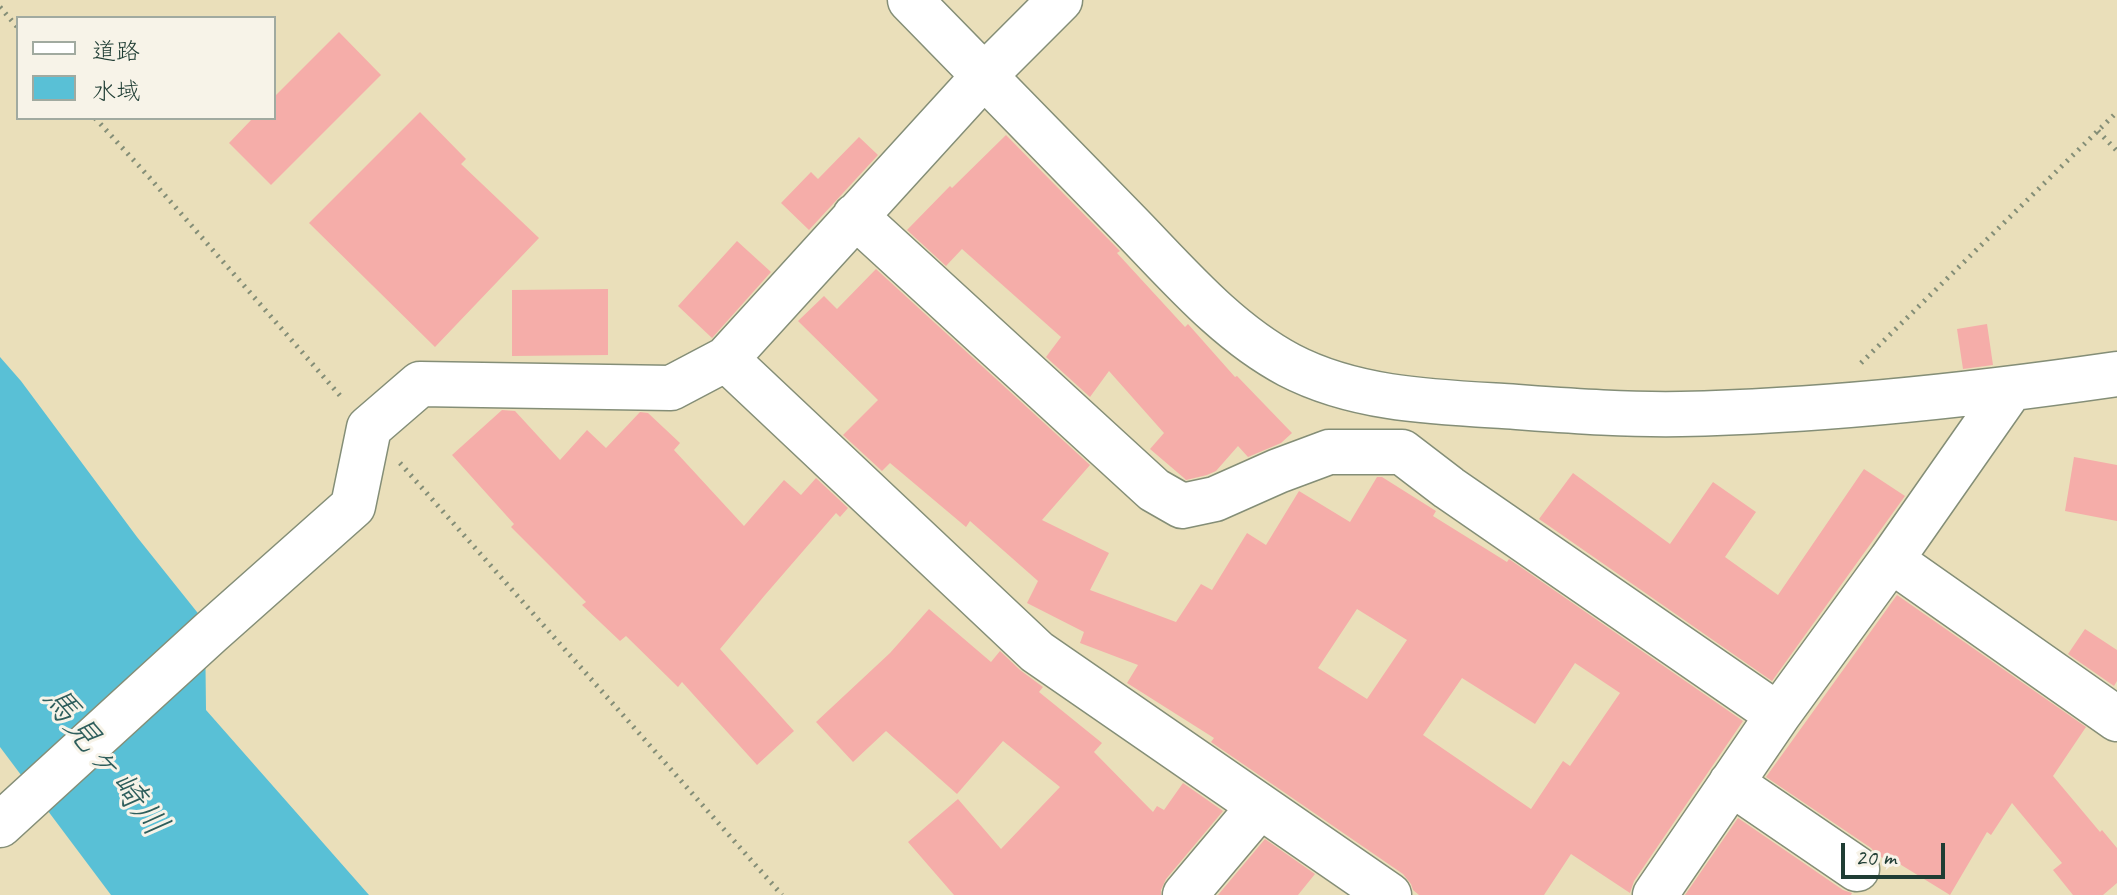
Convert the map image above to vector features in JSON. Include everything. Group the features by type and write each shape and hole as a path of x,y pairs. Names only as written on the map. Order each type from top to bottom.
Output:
{"street":[{"path":"910,0 1234,329 1290,365 1351,389 1422,401 1677,414 1814,409 2010,390 2117,374"},
{"path":"8,818 353,506 369,428 420,384 671,388 726,359 984,76 1060,0"},
{"path":"855,216 1154,490 1182,506 1215,499 1329,452 1402,452 1474,506 1778,715"},
{"path":"726,359 1037,652 1389,895"},
{"path":"1655,895 1778,715 2010,390"},
{"path":"1891,560 2117,719"},
{"path":"1731,783 1857,869"},
{"path":"1185,895 1260,806"}],"path":[{"path":"0,7 16,26"},
{"path":"1860,364 2117,112"},
{"path":"97,120 782,895"},
{"path":"2098,131 2117,151"}],"water":[{"name":"馬見ヶ崎川","path":"0,357 205,622 206,710 369,895 111,895 0,747"}],"building":[{"path":"339,32 381,75 271,185 229,143 251,120 276,120 276,95"},
{"path":"420,112 466,159 461,164 539,238 435,347 309,223"},
{"path":"1006,135 1120,251 1117,253 1185,327 1188,324 1235,377 1292,433 1281,443 1248,457 1238,446 1216,471 1186,480 1150,449 1164,433 1109,371 1090,397 1046,357 1061,337 962,249 946,266 907,230"},
{"path":"859,137 878,155 809,230 781,203 811,172 818,179"},
{"path":"737,241 771,272 712,338 678,306"},
{"path":"876,269 1090,465 1042,520 1109,553 1090,590 1176,622 1201,584 1212,590 1247,533 1266,545 1299,491 1350,522 1377,477 1382,477 1436,511 1433,516 1507,562 1509,559 1743,721 1634,881 1630,893 1571,854 1544,895 1419,895 1403,874 1211,742 1214,738 1127,683 1138,665 1080,643 1084,632 1027,603 1038,581 970,521 966,527 890,463 882,471 843,435 878,400 798,321 824,296 837,309","holes":["1357,609 1407,640 1367,699 1318,668","1575,663 1620,693 1570,766 1563,761 1531,809 1423,735 1462,678 1535,724"]},
{"path":"608,289 608,355 512,356 512,290"},
{"path":"1987,324 1993,365 1963,369 1957,329"},
{"path":"502,410 515,411 560,460 587,430 606,448 640,412 648,413 680,443 674,450 744,526 784,480 801,495 816,478 848,508 840,517 836,513 720,649 794,731 757,765 682,682 678,687 626,636 620,641 582,605 586,602 511,527 514,524 452,455"},
{"path":"2074,457 2117,465 2117,521 2065,511"},
{"path":"1864,469 1905,496 1772,681 1539,519 1573,473 1670,544 1713,482 1756,512 1725,557 1778,595"},
{"path":"1897,595 2086,727 2053,776 2117,848 2117,883 2103,895 2073,895 2053,870 2062,863 2012,803 1991,835 1987,832 1950,895 1885,855 1883,858 1877,855 1766,777"},
{"path":"929,609 991,662 1000,651 1043,687 1039,692 1102,743 1094,752 1153,812 1157,806 1164,810 1183,783 1223,811 1166,879 1161,895 954,895 908,842 958,799 1001,849 1060,787 1003,741 957,794 886,731 853,762 816,722 890,653"},
{"path":"2085,629 2117,650 2117,681 2114,686 2068,654"},
{"path":"1738,818 1843,890 1852,893 1851,895 1685,895"},
{"path":"1265,839 1315,874 1298,895 1218,895"}]}
